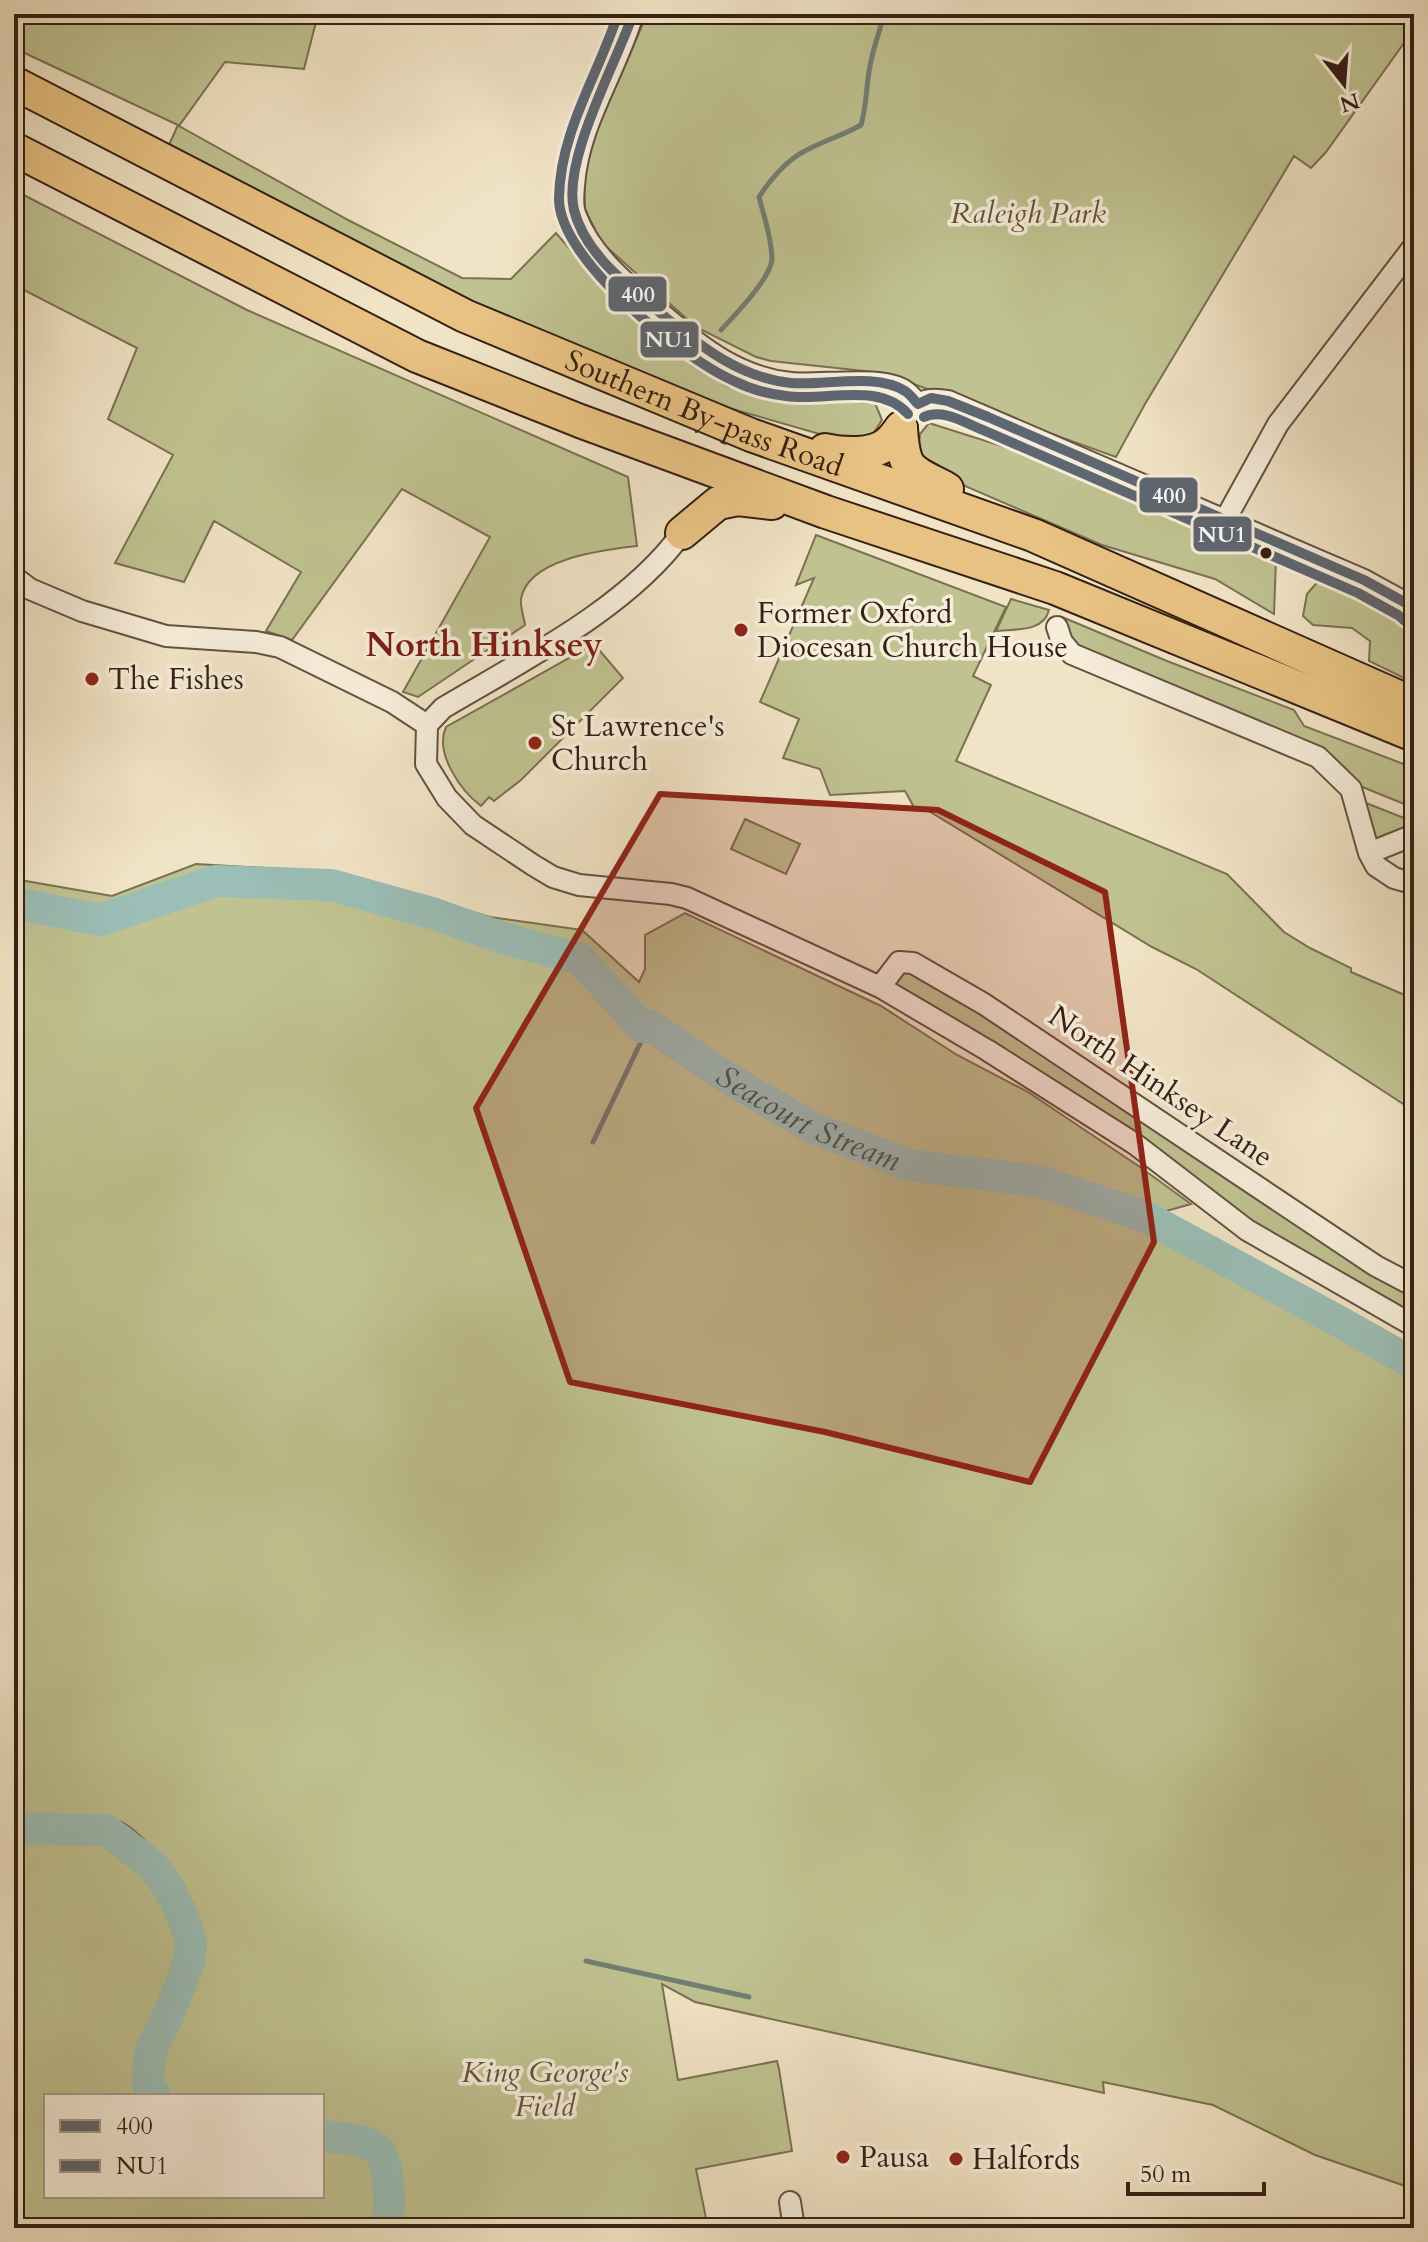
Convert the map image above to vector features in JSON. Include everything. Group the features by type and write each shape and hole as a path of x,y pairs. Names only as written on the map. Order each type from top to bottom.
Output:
{"highway":[{"name":"Southern By-pass Road","path":"14,83 465,316 751,435 1033,535 1414,704"},
{"name":"Southern By-pass Road","path":"14,149 417,356 615,435 826,512 1055,588 1414,735"},
{"path":"751,435 836,452 864,452 886,445 910,416"},
{"path":"910,416 903,453 910,468 1033,535"},
{"path":"615,435 686,479 693,493 682,533"},
{"path":"682,533 718,503 738,499 826,512"}],"street":[{"path":"633,14 581,147 575,174 575,214 590,243 616,273 694,342 745,372 791,383 882,384 905,390 910,416 931,398 948,401 1364,580 1414,610"},
{"path":"1225,520 1278,424 1414,246"},
{"path":"14,577 30,589 82,611 166,636 256,642 280,647 392,702 427,725 443,708 579,626 630,588 653,569 682,533"},
{"path":"1057,627 1062,642 1072,654 1318,757 1351,789 1369,853 1376,866 1394,878 1414,881"},
{"name":"North Hinksey Lane","path":"427,725 426,764 447,798 473,825 553,877 579,885 687,898 880,987 987,1050 1135,1144 1247,1230 1414,1326"},
{"path":"1369,853 1414,835"},
{"name":"North Hinksey Lane","path":"880,987 899,962 913,963 984,1004 1376,1266 1414,1286"},
{"path":"790,2202 794,2228"}],"highlighted area":[{"path":"660,794 938,810 1105,892 1154,1242 1030,1482 825,1432 570,1382 476,1108"}],"green space":[{"path":"14,14 318,14 304,69 225,62 179,126 350,221 462,278 511,279 556,233 607,292 693,366 727,386 772,398 875,403 882,420 868,441 837,439 673,392 546,341 168,147 178,125 14,48"},
{"name":"Raleigh Park","path":"647,14 1414,14 1414,29 1326,152 1311,168 1294,156 1116,457 883,373 756,357 696,327 601,242 585,209 584,179 594,137"},
{"path":"14,190 247,310 628,477 637,546 569,559 537,574 527,585 521,599 525,625 418,697 403,692 490,537 402,489 292,640 266,631 301,572 214,521 184,582 115,563 173,455 108,419 137,348 14,285"},
{"path":"929,423 1036,457 1194,528 1276,559 1274,614 1215,579 1102,545 951,480 918,452 920,434"},
{"path":"816,535 1006,607 973,676 991,685 956,761 1227,874 1284,932 1351,968 1351,972 1414,999 1414,1111 1196,969 1152,947 927,810 915,809 905,791 830,795 820,769 783,758 799,719 760,702 814,578 796,585"},
{"path":"1321,578 1371,601 1414,628 1414,683 1369,661 1370,641 1352,628 1313,625 1303,616 1307,594"},
{"path":"1011,599 1049,610 1035,626 996,631"},
{"path":"1062,617 1294,710 1304,726 1414,768 1414,808 1355,784 1078,653 1063,632"},
{"path":"594,644 623,678 521,780 494,801 489,797 481,806 465,791 452,771 444,748 446,727"},
{"path":"1361,801 1414,822 1414,824 1374,842"},
{"path":"745,819 800,844 786,874 731,849"},
{"name":"King George's Field","path":"196,864 336,872 490,917 582,930 639,982 645,969 645,935 685,913 881,1006 957,1055 1028,1092 1191,1204 1145,1217 1414,1365 1414,2189 1315,2155 1213,2105 1103,2082 1104,2093 695,2002 662,1984 678,2080 777,2061 779,2069 792,2151 696,2169 708,2228 14,2228 14,1840 92,1839 143,1871 169,1864 134,1831 108,1817 40,1818 14,1811 14,879 112,896"},
{"path":"899,962 1414,1286 1414,1326 1247,1231 1135,1144 880,987"}],"waterway":[{"path":"721,330 751,296 770,267 771,244 759,197 763,191 778,172 797,156 861,125 871,59 884,14"},
{"name":"Seacourt Stream","path":"14,903 100,920 216,881 331,885 580,959 642,1027 649,1025 723,1075 811,1127 909,1165 1038,1181 1144,1216 1414,1364"},
{"path":"593,1142 649,1025"},
{"path":"14,1828 106,1830 153,1866 170,1890 191,1944 189,1962 151,2050 147,2082 154,2094"},
{"path":"586,1961 749,1997"},
{"path":"324,2136 360,2141 379,2151 388,2183 387,2228"}],"transit line":[{"name":"NU1","path":"618,14 581,104 561,174 559,198 564,222 579,249 600,277 656,329 734,381 759,391 786,396 867,395 896,404 908,414"},
{"name":"400","path":"633,14 593,112 576,165 572,189 574,210 588,242 638,294 692,339 739,368 791,383 880,382 905,391 918,404"},
{"name":"400","path":"918,404 931,398 948,401 988,417 1364,580 1414,610"},
{"name":"NU1","path":"924,417 939,414 961,420 1358,593 1405,621"}],"place":[{"name":"Former Oxford Diocesan Church House","path":"741,630"},
{"name":"The Fishes","path":"92,679"},
{"name":"St Lawrence's Church","path":"535,743"},
{"name":"Pausa","path":"843,2157"},
{"name":"Halfords","path":"956,2159"}],"district":[{"name":"North Hinksey","path":"484,644"}]}
